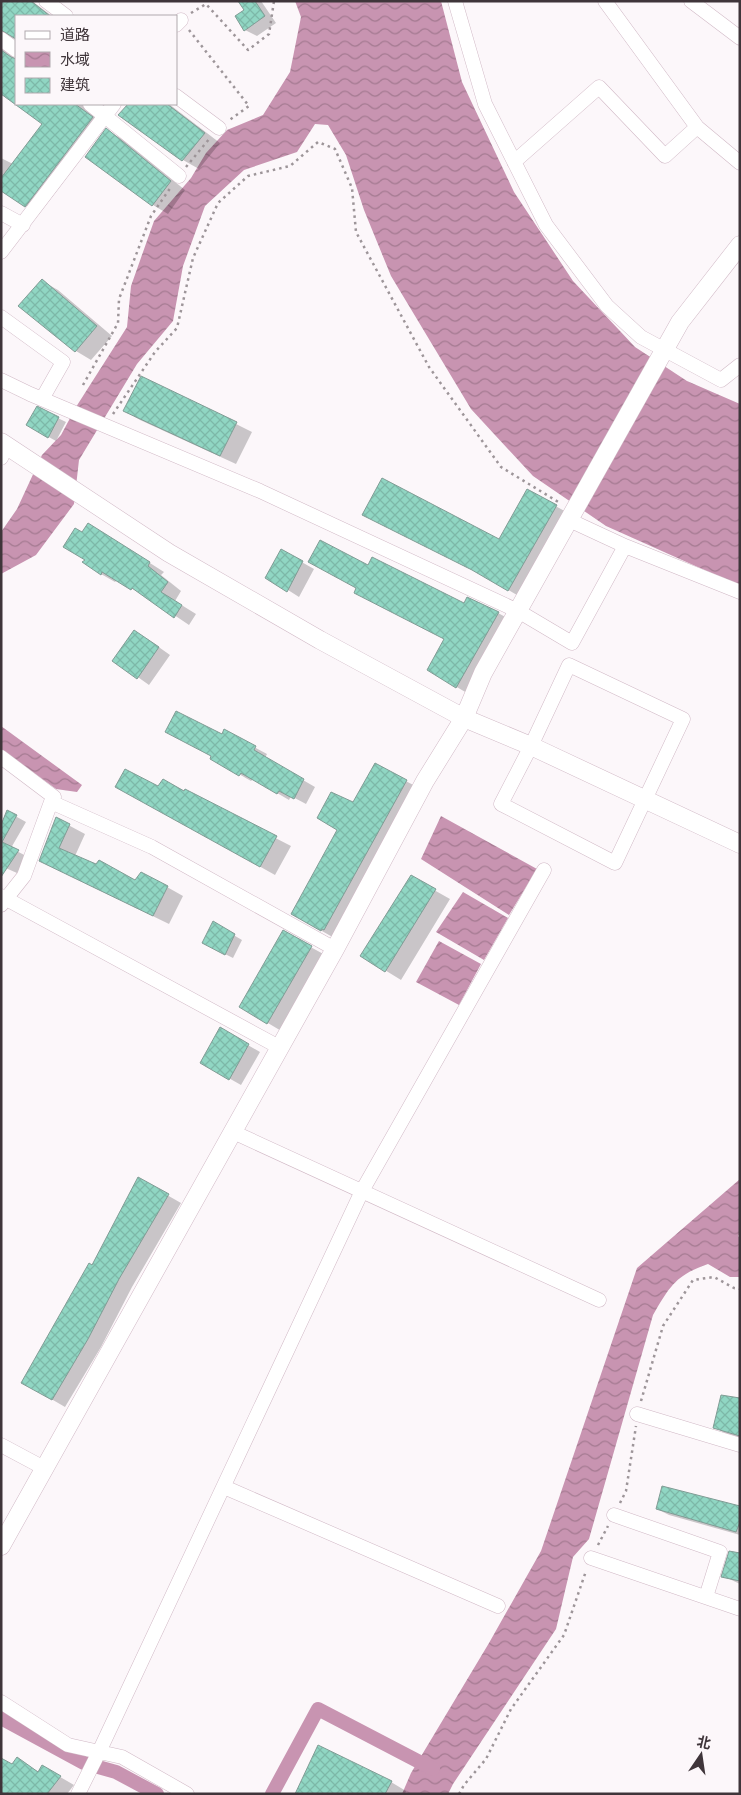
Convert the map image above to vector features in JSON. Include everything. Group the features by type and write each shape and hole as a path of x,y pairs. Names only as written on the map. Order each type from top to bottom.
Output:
{"street":[{"path":"46,1 65,15"},
{"path":"455,1 485,104 546,224 607,306 640,337 720,380 740,365"},
{"path":"605,1 697,127 740,163"},
{"path":"691,1 740,38"},
{"path":"1,39 15,49"},
{"path":"514,162 599,87 665,156 697,127"},
{"path":"178,97 219,128"},
{"path":"91,105 179,176"},
{"path":"1,252 113,105"},
{"path":"1,213 23,225"},
{"path":"1,1546 335,949 425,782 464,718 483,674 680,322 740,245"},
{"path":"1,317 63,362 42,399"},
{"path":"1,380 260,491 518,611 572,643"},
{"path":"6,449 178,558 320,640 464,718 531,746 740,844"},
{"path":"572,516 625,546 740,592"},
{"path":"569,665 683,719 615,863 501,804 569,665 572,643 625,546"},
{"path":"1,757 54,797 24,876 3,899 280,1047"},
{"path":"51,802 152,847 335,949"},
{"path":"78,1794 362,1191 544,870"},
{"path":"233,1132 599,1300"},
{"path":"638,1414 740,1445"},
{"path":"1,1444 44,1468"},
{"path":"224,1487 498,1606"},
{"path":"614,1514 720,1552 706,1597"},
{"path":"591,1558 740,1609"},
{"path":"1,1702 68,1745 98,1754 122,1757 187,1794"}],"path":[{"path":"83,385 118,323 119,299 151,216 179,176 219,128 249,106 179,23 206,4 248,50 269,34 274,1"},
{"path":"106,426 155,352 178,328 193,258 218,203 248,176 290,166 318,142 335,149 352,188 356,232 429,367 500,467 572,516"},
{"path":"459,1794 464,1785 486,1759 510,1709 564,1635 591,1558 626,1491 638,1414 664,1326 693,1280 714,1277 734,1288 740,1289"}],"water":[{"path":"295,1 441,1 462,82 514,192 573,281 635,347 687,381 740,404 740,586 606,526 533,476 471,409 391,276 364,210 346,155 328,125 315,124 297,152 244,170 205,206 183,266 173,321 137,364 79,460 74,504 36,555 1,574 1,532 17,509 42,455 61,435 76,407 127,327 131,286 154,221 191,178 206,153 227,130 263,115 290,72 301,17"},
{"path":"1,726 82,785 77,792 56,789 1,749"},
{"path":"441,816 537,869 509,915 421,859"},
{"path":"463,892 508,918 484,960 436,932"},
{"path":"439,941 481,964 459,1005 416,982"},
{"path":"740,1179 740,1233 738,1236 740,1238 740,1277 730,1277 708,1264 697,1268 681,1277 669,1289 653,1315 589,1539 573,1557 556,1629 448,1794 402,1794 411,1773 489,1643 541,1551 637,1268"}],"building":[{"path":"1,1 31,1 49,15 15,15 15,38 1,30"},
{"path":"238,1 255,1 265,16 244,31 235,16 244,10"},
{"path":"1,50 15,59 15,104 1,94"},
{"path":"16,105 76,105 93,117 25,207 1,191 1,178 42,124"},
{"path":"127,105 168,105 205,133 182,161 118,115"},
{"path":"106,128 171,181 152,206 85,157"},
{"path":"42,279 97,326 75,352 18,306"},
{"path":"141,376 237,422 220,456 123,411"},
{"path":"37,406 59,417 48,438 26,425"},
{"path":"382,478 499,539 527,489 557,505 508,591 472,570 362,515"},
{"path":"88,523 150,562 148,566 168,582 161,592 182,605 174,618 132,588 131,590 102,572 101,575 82,562 85,560 63,547 75,528 82,532"},
{"path":"320,540 368,565 372,557 464,603 467,597 499,612 456,688 427,670 444,639 354,593 356,588 308,562"},
{"path":"281,549 303,561 287,592 265,578"},
{"path":"134,630 159,647 137,679 112,661"},
{"path":"176,711 222,734 224,729 256,746 254,750 304,779 294,799 279,791 277,794 241,773 239,776 210,759 211,756 165,732"},
{"path":"375,763 407,780 324,930 322,929 321,931 291,914 337,830 317,818 331,792 353,802"},
{"path":"125,769 158,786 163,779 277,836 260,867 115,787"},
{"path":"7,810 17,815 2,842 19,850 1,877 1,825"},
{"path":"56,817 70,824 59,848 96,864 99,860 135,880 141,872 168,886 153,916 39,861"},
{"path":"411,875 436,889 385,972 360,956"},
{"path":"213,921 235,934 225,955 202,943"},
{"path":"283,930 312,946 267,1024 239,1007"},
{"path":"220,1027 249,1044 229,1080 200,1063"},
{"path":"138,1177 169,1194 52,1400 21,1383 89,1263 92,1265"},
{"path":"721,1395 740,1398 740,1436 713,1428"},
{"path":"662,1486 740,1506 740,1522 736,1532 656,1509"},
{"path":"729,1551 740,1553 740,1581 721,1577"},
{"path":"318,1745 392,1781 385,1794 295,1794"},
{"path":"17,1757 38,1772 42,1765 61,1776 47,1794 1,1794 1,1758 12,1764"}],"waterway":[{"path":"272,1794 318,1709 433,1769"},
{"path":"1,1718 84,1763 116,1772 157,1794"}]}
